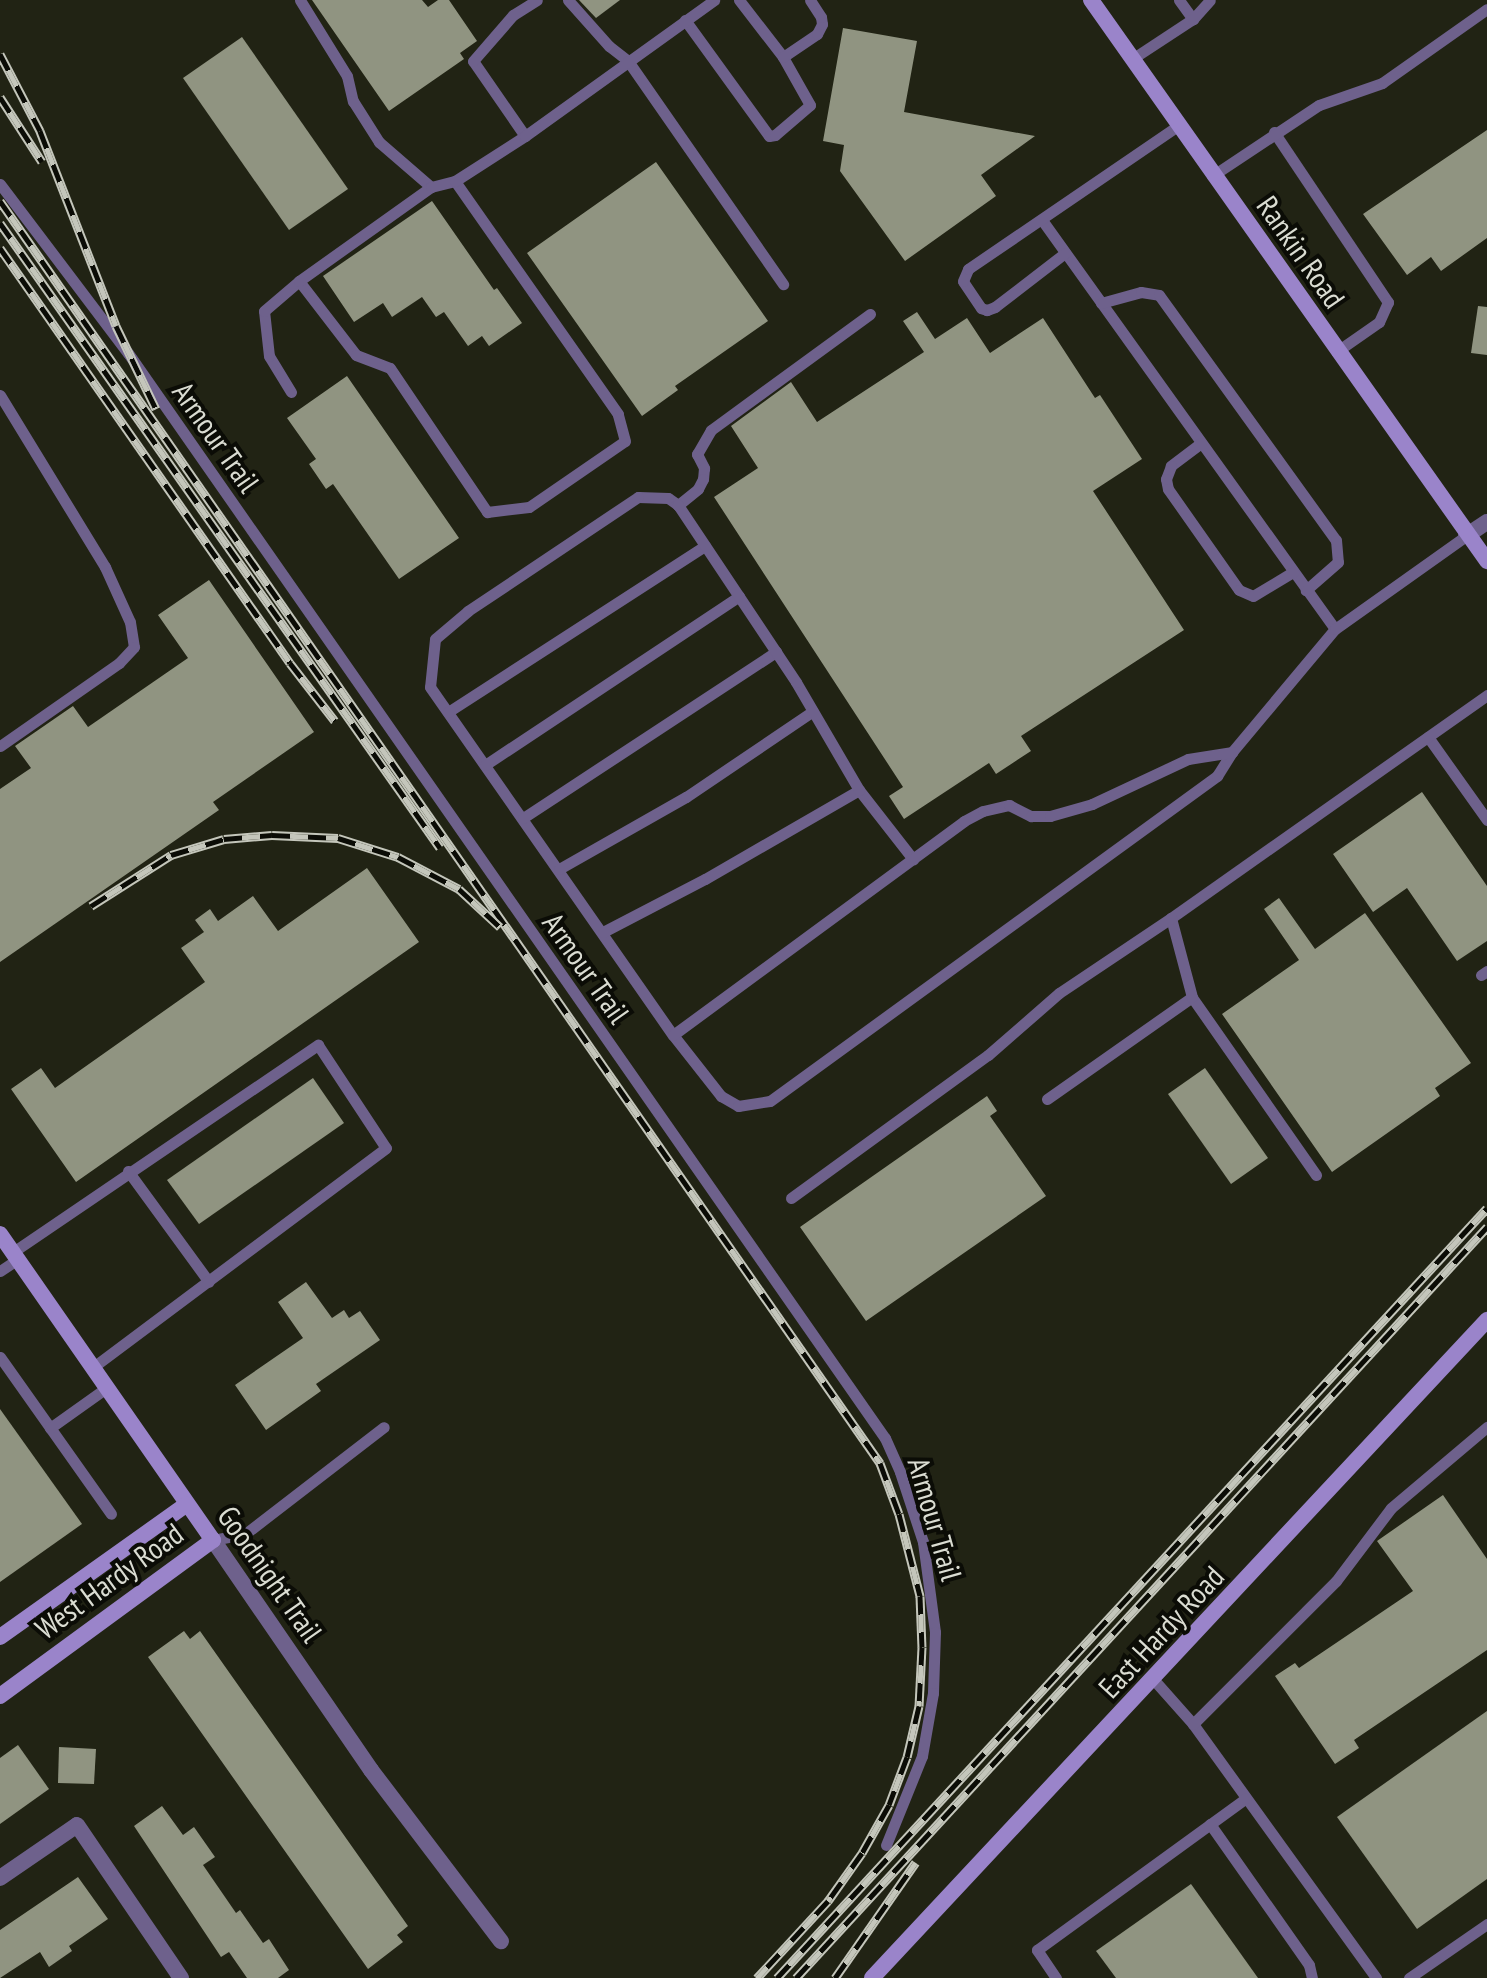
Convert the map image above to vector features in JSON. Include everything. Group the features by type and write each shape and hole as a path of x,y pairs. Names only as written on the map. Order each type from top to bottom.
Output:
{"main road":[{"name":"Rankin Road","path":"1091,0 1336,352 1487,561"},
{"name":"Rankin Road","path":"1466,536 1487,576"},
{"name":"Goodnight Trail","path":"0,1234 213,1540"},
{"name":"East Hardy Road","path":"872,1978 1154,1680 1487,1320"},
{"name":"West Hardy Road","path":"0,1637 187,1504"},
{"name":"West Hardy Road","path":"0,1696 213,1540"}],"street":[{"path":"1466,536 1487,522"},
{"name":"Goodnight Trail","path":"213,1540 371,1770 501,1941"},
{"path":"0,1878 77,1825 181,1978"}],"lane":[{"path":"300,0 347,76 353,101 379,142 431,187"},
{"path":"525,136 473,61 513,15 537,0"},
{"path":"568,0 609,46 628,61 783,284"},
{"path":"291,392 269,356 264,311 299,281 431,187 455,181 525,136 714,0"},
{"path":"685,20 769,136 775,135 810,105 783,57 739,0"},
{"path":"783,57 817,34 822,24 810,0"},
{"path":"1179,0 1193,19"},
{"path":"1132,59 1193,19 1210,0"},
{"path":"1212,176 1319,105 1382,83 1487,9"},
{"path":"1065,253 995,307 981,308 963,281 964,274 1179,125"},
{"path":"1274,132 1388,302 1379,322 1336,352"},
{"path":"299,281 356,355 390,368 487,512 529,507 625,441 618,414 455,181"},
{"name":"Armour Trail","path":"0,184 138,366 885,1438 900,1472 923,1542 935,1632 933,1693 924,1745 908,1796 886,1845"},
{"path":"1042,220 1335,629"},
{"path":"1101,303 1141,292 1159,295 1336,540 1338,562 1306,590"},
{"path":"678,505 698,489 703,479 704,468 697,454 711,430 870,314"},
{"path":"0,395 105,567 130,622 134,647 119,663 0,746"},
{"path":"1201,443 1168,471 1168,489 1239,590 1253,596 1293,572"},
{"path":"913,859 859,790 776,652 678,505 668,498 638,497 468,611 435,639 430,687 673,1035 721,1096 738,1106 770,1101 1217,776 1232,752 1335,629 1466,536"},
{"path":"448,712 705,546"},
{"path":"485,765 739,596"},
{"path":"523,818 776,652"},
{"path":"791,1198 988,1055 1059,993 1171,918 1487,695"},
{"path":"559,869 686,797 813,711"},
{"path":"1428,737 1487,820"},
{"path":"673,1035 964,821 996,806 1017,807 1031,816 1050,816 1092,804 1188,759 1232,752"},
{"path":"603,932 705,879 859,790"},
{"path":"1171,918 1192,997 1316,1175"},
{"path":"1047,1099 1192,997"},
{"path":"0,1271 15,1256 128,1171 318,1045 386,1148 92,1368"},
{"path":"128,1171 209,1282"},
{"path":"0,1357 111,1514"},
{"path":"50,1428 106,1388"},
{"path":"213,1540 245,1534 384,1427"},
{"path":"1193,1724 1336,1581 1391,1508 1487,1427"},
{"path":"1154,1680 1193,1724 1376,1978"},
{"path":"1056,1978 1037,1950 1246,1798"},
{"path":"1210,1824 1309,1965 1312,1978"},
{"path":"1409,1978 1487,1924"}],"building":[{"path":"312,0 422,0 428,7 438,0 449,0 477,41 460,53 464,59 389,111"},
{"path":"579,0 620,0 596,18"},
{"path":"843,28 917,41 904,112 1035,136 981,175 996,196 905,261 840,171 844,145 823,141"},
{"path":"242,37 348,189 289,230 183,78"},
{"path":"1487,130 1487,238 1441,271 1431,257 1407,275 1363,214"},
{"path":"656,162 768,321 675,386 678,390 642,416 527,253"},
{"path":"432,201 494,290 497,288 522,323 489,346 482,336 468,346 444,312 436,317 422,297 392,317 383,303 354,322 323,276"},
{"path":"1478,306 1487,307 1487,355 1471,353"},
{"path":"917,312 935,339 967,318 990,353 1043,318 1095,398 1100,395 1142,459 1093,491 1184,630 1021,736 1031,751 996,774 989,763 904,819 889,796 903,787 714,497 758,468 731,426 791,382 817,422 924,352 903,321"},
{"path":"347,376 459,538 399,579 333,484 326,489 309,464 316,459 287,418"},
{"path":"209,580 314,732 213,802 219,810 0,962 0,789 31,768 15,746 73,706 88,727 188,658 158,615"},
{"path":"1422,792 1487,886 1487,941 1457,961 1407,888 1373,912 1333,854"},
{"path":"367,868 419,942 76,1182 11,1089 41,1068 55,1088 205,982 181,948 204,932 195,920 210,909 218,921 253,896 278,931"},
{"path":"1279,898 1315,949 1365,913 1471,1063 1435,1088 1440,1096 1332,1172 1222,1014 1299,960 1264,909"},
{"path":"1205,1068 1268,1158 1231,1184 1168,1094"},
{"path":"313,1078 344,1123 199,1224 167,1180"},
{"path":"987,1096 997,1111 990,1116 1046,1196 866,1321 800,1227"},
{"path":"306,1282 332,1318 344,1310 349,1318 360,1311 380,1340 316,1384 321,1391 266,1430 235,1385 303,1338 278,1302"},
{"path":"0,1409 82,1524 0,1582"},
{"path":"1443,1495 1487,1559 1487,1650 1354,1740 1359,1748 1335,1764 1275,1676 1295,1663 1299,1668 1413,1591 1377,1541"},
{"path":"184,1631 190,1639 200,1631 408,1926 397,1935 403,1942 368,1969 148,1657"},
{"path":"1487,1711 1487,1879 1417,1929 1337,1817"},
{"path":"18,1745 49,1789 0,1824 0,1758"},
{"path":"59,1747 96,1749 94,1784 58,1783"},
{"path":"162,1806 183,1835 194,1827 215,1857 203,1865 236,1913 240,1910 263,1943 269,1939 289,1970 278,1978 247,1978 229,1952 221,1957 134,1826"},
{"path":"78,1877 108,1919 69,1946 72,1951 49,1967 40,1952 0,1978 0,1930"},
{"path":"1191,1884 1258,1978 1116,1978 1096,1951"}],"railway":[{"path":"0,54 40,131 116,326 156,409"},
{"path":"0,97 42,162"},
{"path":"0,201 880,1463 899,1514 920,1596 922,1647 919,1706 907,1757 889,1805 862,1853 828,1901 757,1978"},
{"path":"0,223 440,848"},
{"path":"0,248 290,663 335,721"},
{"path":"91,906 171,855 224,839 272,835 338,838 398,857 459,889 500,927"},
{"path":"777,1978 1487,1208"},
{"path":"796,1978 1487,1227"},
{"path":"835,1978 916,1862"}]}
